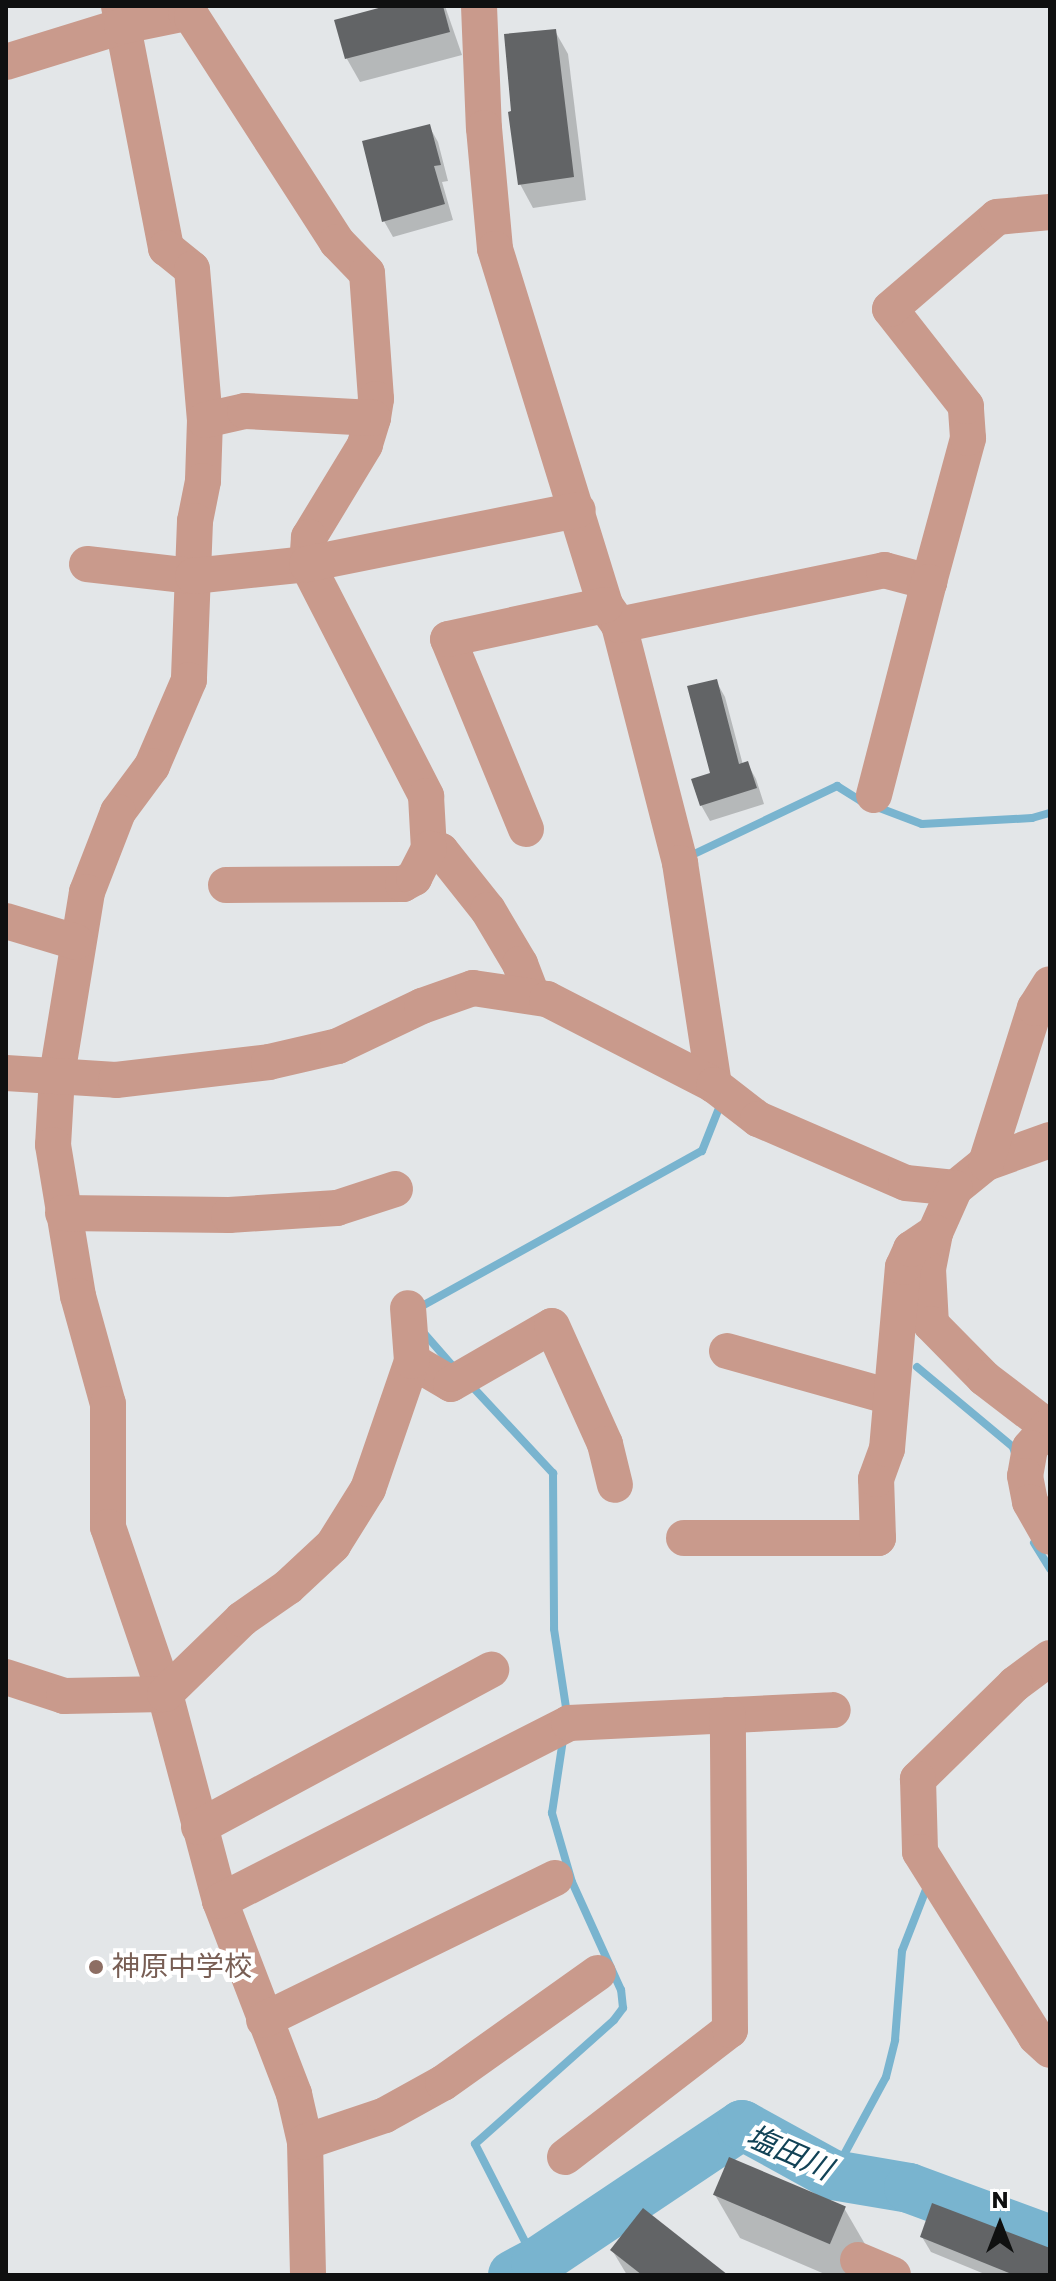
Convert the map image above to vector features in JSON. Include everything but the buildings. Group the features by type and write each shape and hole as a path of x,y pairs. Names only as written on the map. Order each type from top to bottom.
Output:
{"street":[{"path":"479,6 484,128 495,249 612,615 680,863 714,1085"},
{"path":"6,62 121,16 186,13 192,17 337,242 367,273 376,399 373,418 365,445 309,537 307,564 426,796 429,849 414,878 403,884 226,885"},
{"path":"121,16 166,248 192,269 205,420 189,680 152,766 112,826 87,892 76,942 57,1076 53,1145 78,1296 108,1404 108,1527 165,1694 220,1901 294,2094 305,2142 308,2275"},
{"path":"874,795 968,438 966,406 890,309 997,217 1050,212"},
{"path":"205,420 245,411 373,418"},
{"path":"87,564 193,576 307,564 578,510"},
{"path":"526,829 448,639 884,570 929,582"},
{"path":"429,849 441,851 488,910 520,964 532,995"},
{"path":"6,921 76,942"},
{"path":"986,1163 1035,1008 1050,984"},
{"path":"6,1073 116,1080 269,1062 338,1046 422,1006 473,988 532,995 547,999 714,1085 758,1119 906,1183 955,1188"},
{"path":"1050,1140 986,1163 955,1188 935,1233 928,1269 931,1324 984,1378 1049,1427 1030,1448 1025,1476 1030,1502 1050,1537"},
{"path":"63,1213 229,1215 337,1208 395,1189"},
{"path":"684,1538 878,1538 876,1479 887,1449 903,1267 911,1249 935,1233"},
{"path":"6,1677 64,1696 165,1694 242,1619 288,1587 333,1545 368,1489 412,1361 408,1308"},
{"path":"412,1361 451,1384 552,1326 605,1444 615,1485"},
{"path":"727,1351 891,1397"},
{"path":"1045,2039 920,1852 918,1779 1015,1684 1050,1658"},
{"path":"199,1827 491,1670"},
{"path":"220,1901 569,1723 833,1710"},
{"path":"565,2157 730,2030 728,1715"},
{"path":"264,2020 555,1878"},
{"path":"305,2142 385,2115 443,2083 598,1973"},
{"path":"858,2260 893,2275"}],"waterway":[{"path":"693,860 692,855 837,786 861,801 922,824 1032,818 1050,813"},
{"path":"420,1312 422,1306 702,1151 721,1103"},
{"path":"423,1332 456,1370"},
{"path":"917,1367 1013,1447 1015,1453"},
{"path":"468,1382 553,1473 554,1629 567,1714"},
{"path":"1034,1543 1050,1569"},
{"path":"536,2263 475,2144 614,2020 623,2008 621,1990 572,1882 552,1813 563,1739"},
{"path":"833,2175 886,2077 895,2040 902,1951 927,1887"},
{"name":"塩田川","path":"513,2275 536,2263 742,2125 833,2175 909,2188 1050,2240"}],"place":[{"name":"神原中学校","path":"96,1967"}]}
